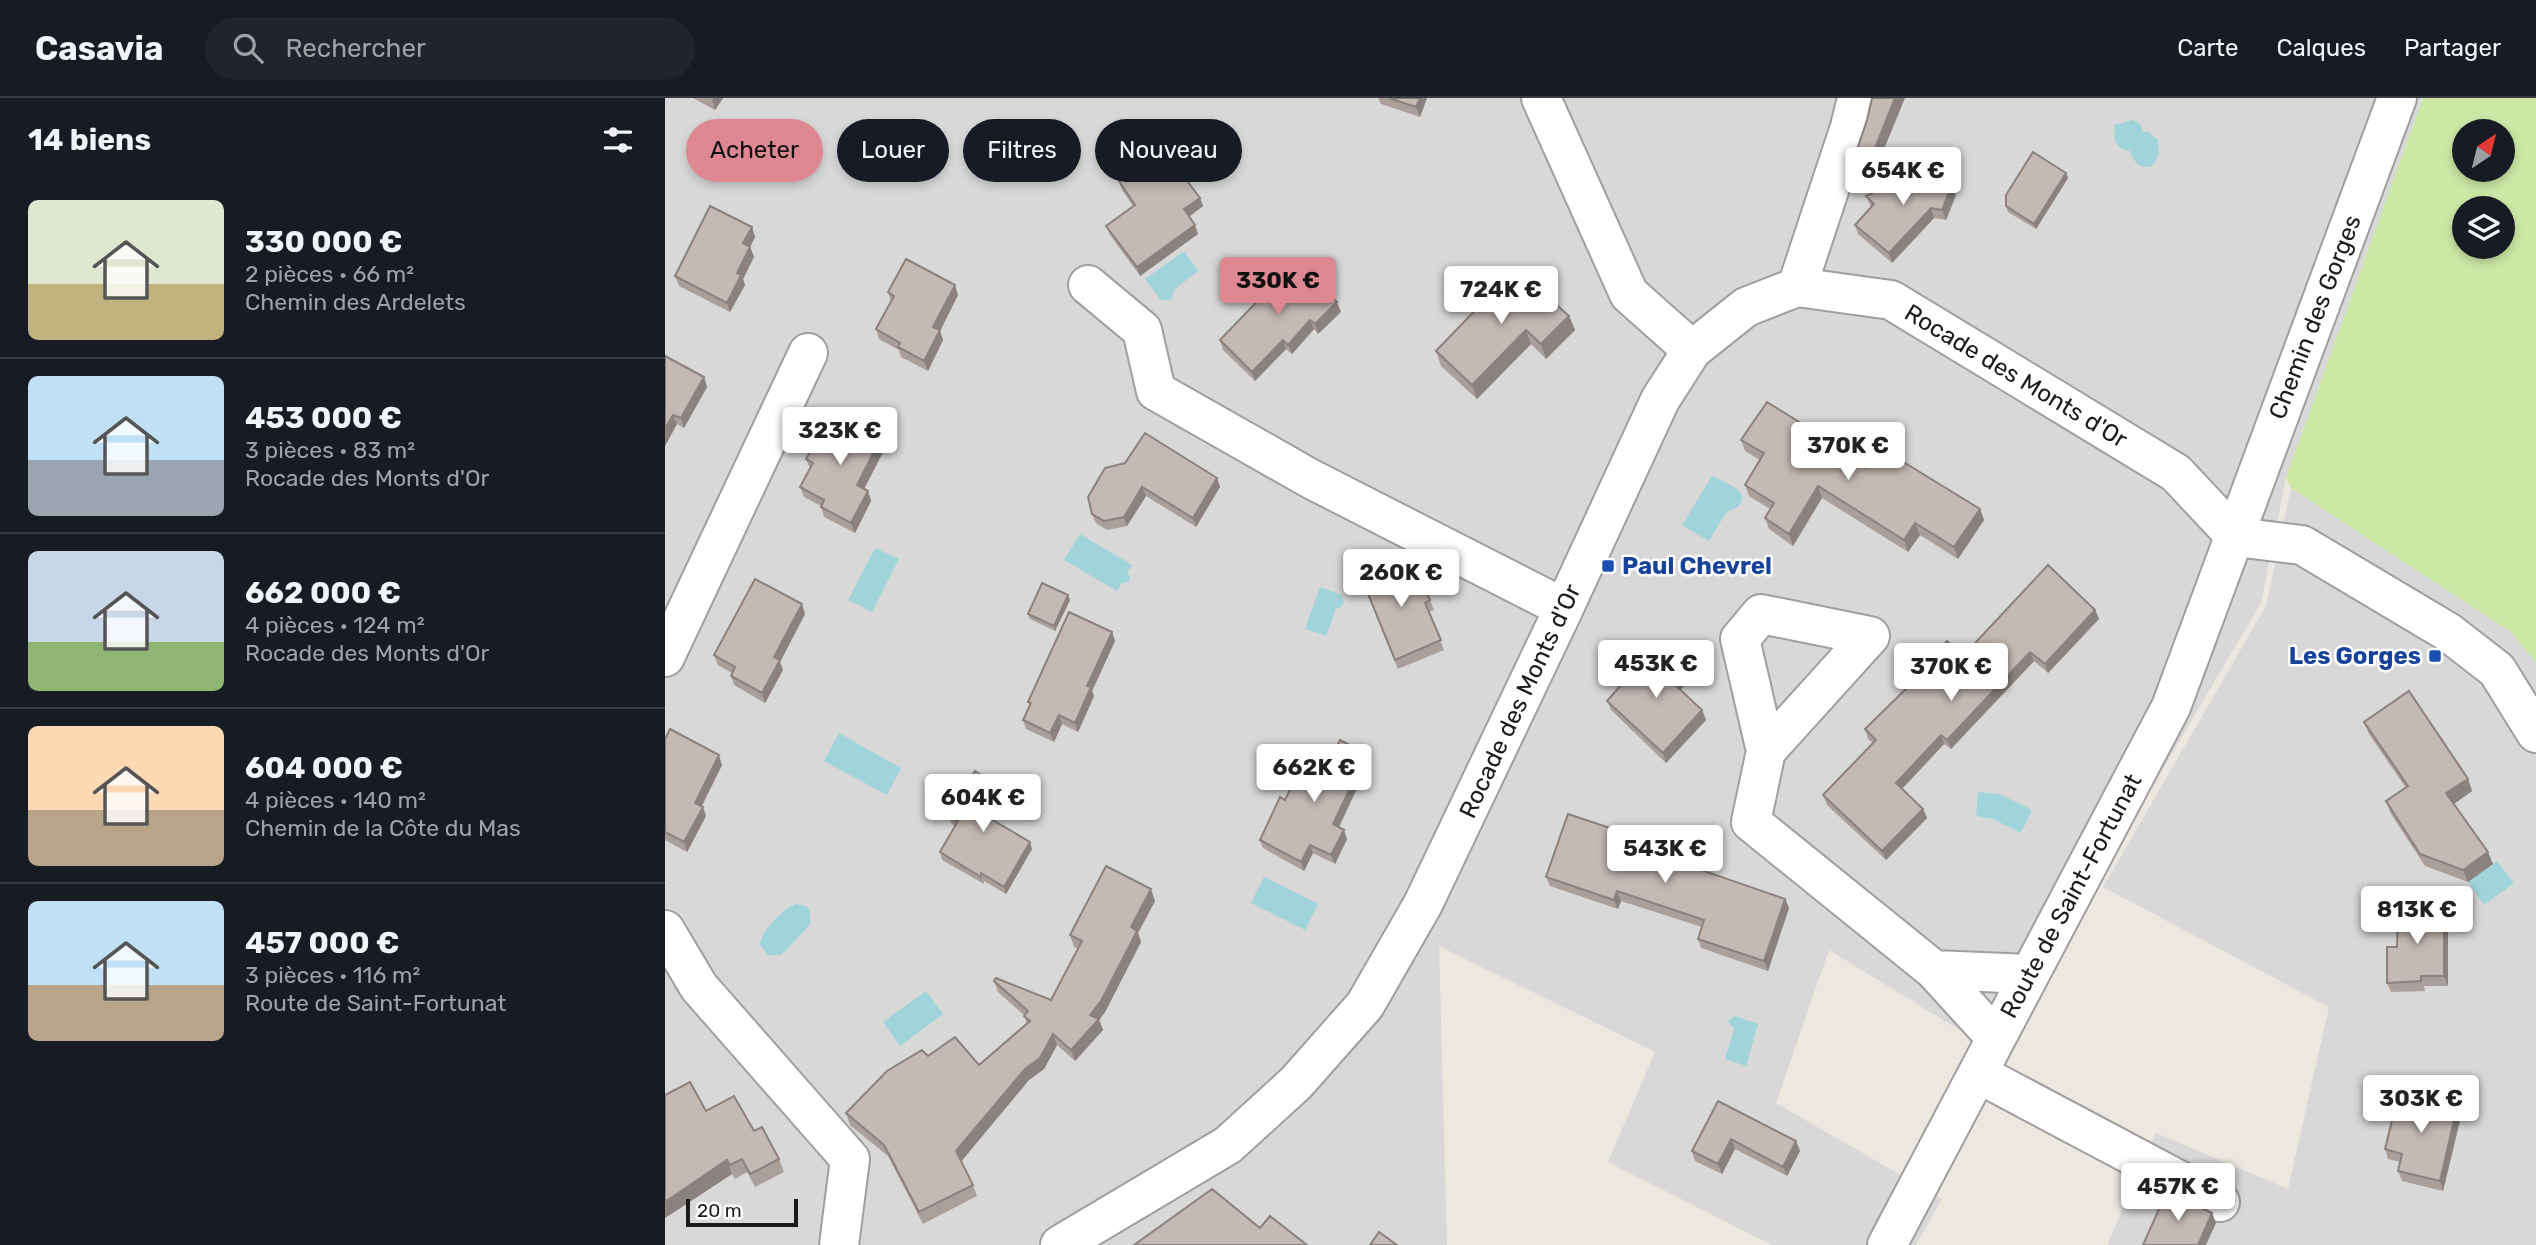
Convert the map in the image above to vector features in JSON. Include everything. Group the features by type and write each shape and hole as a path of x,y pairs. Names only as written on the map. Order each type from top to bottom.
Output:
{"street":[{"path":"1541,98 1629,294 1692,350"},
{"path":"1797,287 1850,127 1857,98"},
{"name":"Chemin des Gorges","path":"2236,537 2273,428 2397,98"},
{"path":"1088,285 1142,330 1156,391 1311,479 1564,608"},
{"name":"Rocade des Monts d'Or","path":"1060,1245 1228,1145 1297,1083 1365,1005 1423,904 1660,400 1692,350 1746,307 1797,287 1891,300 2176,473 2236,537"},
{"path":"665,657 808,353"},
{"path":"2236,537 2302,545 2448,632 2497,670 2536,733"},
{"name":"Route de Saint-Fortunat","path":"1887,1245 2171,707 2236,537"},
{"path":"1766,751 1751,822 1934,970 1996,1038"},
{"path":"665,930 699,987 850,1159 839,1245"},
{"path":"1934,970 2030,974"},
{"path":"1979,1074 2220,1202"},
{"path":"1103,1245 1127,1206"}],"shaded area":[{"path":"665,98 2423,98 2286,478 2261,603 2097,880 2002,1056 1829,950 1776,1103 1942,1199 1916,1245 1772,1245 1608,1162 1655,1052 1439,946 1447,1245 665,1245"},
{"path":"2291,488 2511,632 2536,663 2536,1245 2107,1245 2156,1133 2288,1189 2329,1007 2103,887 2266,606"}],"green space":[{"path":"2423,98 2536,98 2536,663 2511,632 2291,488 2286,478"}],"water":[{"path":"2132,120 2140,124 2143,132 2149,132 2158,140 2159,155 2152,166 2144,167 2138,164 2130,151 2122,149 2115,142 2114,125"},
{"path":"1184,251 1198,271 1175,289 1171,300 1161,300 1145,279"},
{"path":"1712,476 1739,491 1742,501 1734,509 1727,511 1709,541 1682,525"},
{"path":"1080,534 1132,565 1127,573 1129,582 1122,583 1117,591 1064,560"},
{"path":"875,548 899,559 872,612 848,600"},
{"path":"1320,587 1341,595 1344,603 1340,608 1336,608 1326,636 1305,629"},
{"path":"839,733 901,768 887,795 824,761"},
{"path":"1978,792 1999,794 2032,810 2021,833 1993,819 1976,816"},
{"path":"2497,861 2514,883 2484,905 2468,882"},
{"path":"1264,877 1318,904 1305,930 1251,903"},
{"path":"796,904 806,906 810,911 810,925 781,955 768,955 760,945 764,933 779,915"},
{"path":"926,991 943,1014 900,1046 883,1022"},
{"path":"1735,1016 1758,1024 1746,1066 1725,1059 1734,1029 1728,1021"}],"building":[{"path":"1389,98 1420,98 1416,107"},
{"path":"1872,98 1895,98 1869,163 1854,158"},
{"path":"2033,152 2066,173 2034,224 2006,206 2006,195"},
{"path":"1930,167 1952,185 1942,210 1931,208 1889,253 1855,225 1874,204 1866,196"},
{"path":"1120,182 1188,182 1200,198 1184,209 1195,225 1137,267 1106,226 1135,205"},
{"path":"710,206 752,227 743,243 750,247 737,273 741,275 727,303 675,276"},
{"path":"906,259 955,285 933,327 940,330 924,361 898,347 900,343 876,329 894,296 888,292"},
{"path":"1295,262 1337,302 1315,324 1310,320 1288,345 1283,340 1252,372 1220,340"},
{"path":"1516,268 1569,316 1541,344 1526,330 1472,385 1436,351"},
{"path":"665,356 704,377 681,418 673,415 665,429"},
{"path":"1767,402 1865,468 1879,447 1980,509 1954,547 1915,523 1904,540 1818,486 1789,534 1765,518 1774,503 1745,485 1764,453 1741,440"},
{"path":"831,413 880,440 857,485 868,491 851,523 821,507 824,500 800,487 813,463 806,459"},
{"path":"1145,433 1217,478 1193,518 1142,487 1124,517 1104,521 1092,514 1088,497 1105,468 1125,463"},
{"path":"1387,563 1390,572 1409,563 1414,574 1417,573 1430,600 1425,603 1441,640 1395,660 1360,574"},
{"path":"2048,565 2095,610 2045,664 2030,652 1947,740 1941,735 1896,783 1923,809 1882,851 1823,795 1876,740 1865,729 1918,677 1916,675 1947,641 1963,656"},
{"path":"755,579 802,604 774,657 780,660 762,693 731,676 735,667 714,655"},
{"path":"1042,583 1068,595 1054,626 1028,614"},
{"path":"1069,612 1112,632 1087,686 1091,687 1075,723 1059,715 1050,733 1023,720 1031,703 1028,702"},
{"path":"1657,644 1687,670 1674,684 1702,710 1663,753 1607,701"},
{"path":"2409,691 2468,779 2446,793 2488,852 2463,870 2420,854 2386,801 2408,786 2364,722"},
{"path":"670,729 719,755 695,803 703,807 684,842 665,832 665,739"},
{"path":"1340,740 1366,754 1333,824 1344,830 1331,855 1310,845 1301,862 1260,840 1280,797 1285,800 1308,753 1328,763"},
{"path":"975,771 1003,788 986,816 1030,842 1004,887 981,873 981,877 940,852 958,821 949,816"},
{"path":"1568,814 1679,851 1675,861 1785,899 1764,961 1698,939 1704,920 1617,891 1614,900 1546,877"},
{"path":"1106,866 1151,889 1131,927 1137,931 1101,1001 1090,1015 1099,1019 1071,1050 1053,1034 1040,1058 1025,1069 956,1151 973,1185 919,1212 884,1145 846,1113 887,1071 922,1050 928,1056 955,1037 979,1065 1030,1021 1024,1016 1028,1011 994,981 996,978 1051,1000 1082,941 1070,935"},
{"path":"2398,909 2444,909 2444,976 2421,976 2421,981 2387,983 2387,947 2397,947"},
{"path":"690,1082 706,1111 734,1096 754,1131 762,1127 779,1159 750,1174 742,1159 730,1165 727,1160 665,1202 665,1095"},
{"path":"2399,1092 2457,1107 2440,1181 2398,1171 2402,1154 2385,1149"},
{"path":"1718,1101 1796,1141 1783,1167 1731,1139 1718,1164 1692,1151"},
{"path":"1212,1189 1260,1228 1270,1216 1307,1245 1134,1245"},
{"path":"2167,1191 2212,1213 2198,1245 2143,1245"},
{"path":"1379,1232 1397,1245 1370,1245"}],"place":[{"name":"Paul Chevrel","path":"1608,566"},
{"name":"Les Gorges","path":"2435,656"}]}
